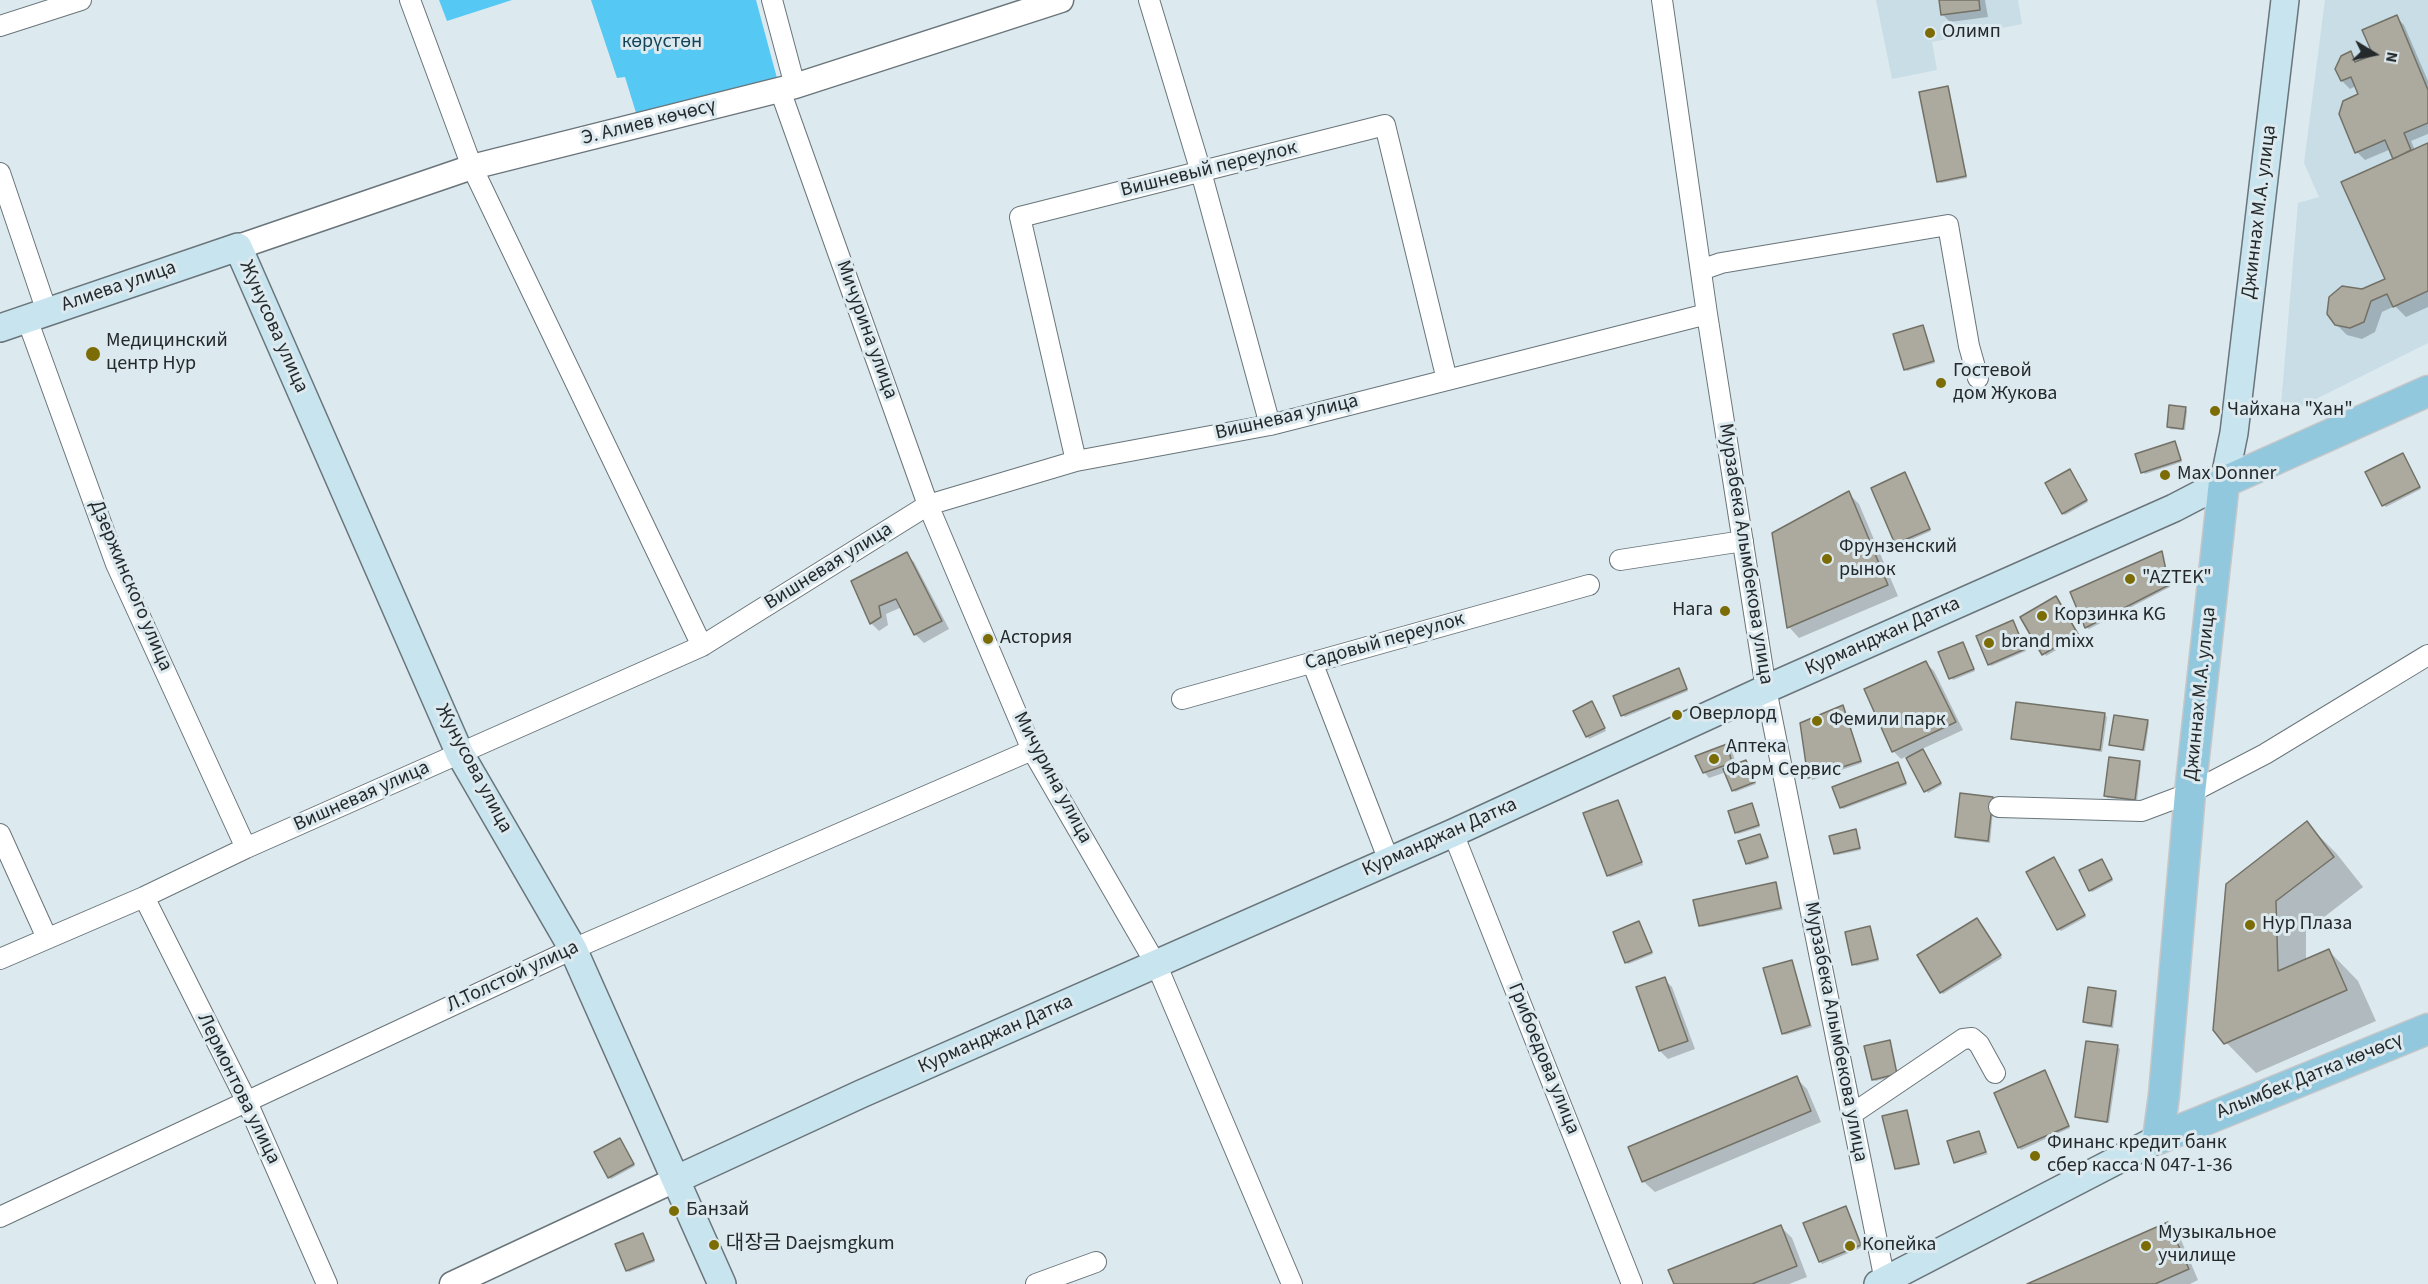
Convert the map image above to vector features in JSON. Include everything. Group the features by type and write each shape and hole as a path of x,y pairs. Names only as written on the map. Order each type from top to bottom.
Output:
{"main road":[{"name":"Джиннах М.А. улица","path":"2158,1139 2164,1095 2190,793 2224,482 2234,433 2284,0"},
{"name":"Алиева улица","path":"0,328 238,247"},
{"name":"Жунусова улица","path":"238,247 460,754 573,949 722,1284"},
{"name":"Курманджан Датка","path":"677,1179 861,1094 1156,966 1453,833 1766,689 2174,508 2224,482 2428,391"},
{"name":"Алымбек Датка көчөсү","path":"2158,1139 2428,1029"},
{"path":"1882,1282 2158,1139"}],"street":[{"path":"0,26 81,0"},
{"path":"410,0 472,167 702,646"},
{"name":"Мичурина улица","path":"772,0 787,88 928,505 1032,750 1156,966 1292,1284"},
{"name":"Э. Алиев көчөсү","path":"238,247 472,167 787,88 1061,0"},
{"path":"1149,0 1201,171 1270,425"},
{"name":"Мурзабека Алымбекова улица","path":"1662,0 1707,314 1766,689 1852,1114 1882,1282"},
{"name":"Вишневый переулок","path":"1076,461 1020,217 1384,125 1447,380"},
{"name":"Дзержинского улица","path":"0,173 37,315 116,564 246,848"},
{"path":"1701,270 1721,263 1948,225 1969,346 1978,378"},
{"name":"Вишневая улица","path":"0,959 144,897 246,848 702,646 928,505 1076,461 1270,425 1707,314"},
{"path":"1620,560 1743,541"},
{"name":"Садовый переулок","path":"1182,699 1589,585"},
{"path":"1999,807 2142,811 2190,793 2265,754 2428,655"},
{"path":"1312,662 1389,861"},
{"name":"Л.Толстой улица","path":"0,1217 573,949 1032,750"},
{"name":"Грибоедова улица","path":"1453,833 1632,1284"},
{"path":"0,834 47,938"},
{"name":"Лермонтова улица","path":"144,897 247,1102 327,1284"},
{"path":"1852,1114 1963,1039 1972,1038 1979,1044 1995,1073"},
{"name":"Курманджан Датка","path":"452,1284 677,1179"},
{"path":"1036,1284 1096,1262"}],"shaded area":[{"name":"Олимп","path":"1876,0 2018,0 2022,24 1932,42 1937,70 1892,79"},
{"path":"2325,0 2428,0 2428,343 2280,417 2298,203 2319,197 2304,163"}],"green space":[{"path":"439,0 512,0 447,21"},
{"name":"көрүстөн","path":"591,0 756,0 778,82 637,116 625,77 617,78"}],"building":[{"name":"Олимп","path":"1939,0 1979,0 1980,10 1941,15"},
{"path":"2397,15 2428,90 2428,123 2404,133 2411,150 2393,159 2385,140 2355,153 2339,114 2343,101 2358,94 2351,77 2341,81 2335,69 2341,56 2351,51 2355,62 2373,55 2362,30"},
{"path":"1948,86 1966,176 1937,182 1919,92"},
{"path":"2428,143 2428,291 2393,307 2387,294 2371,301 2364,322 2350,328 2335,325 2327,314 2329,297 2342,286 2362,289 2385,279 2341,182"},
{"path":"1923,325 1934,361 1904,370 1893,334"},
{"path":"2169,405 2186,407 2183,429 2167,427"},
{"path":"2175,441 2181,460 2141,473 2135,454"},
{"path":"2403,453 2420,487 2382,506 2365,472"},
{"path":"2070,469 2087,500 2062,514 2045,483"},
{"path":"1905,472 1930,529 1895,544 1871,488"},
{"name":"Фрунзенский рынок","path":"1849,491 1888,585 1787,628 1772,533"},
{"path":"2162,551 2169,585 2085,628 2070,592"},
{"path":"907,552 942,621 914,635 896,599 879,606 881,617 870,624 851,581"},
{"path":"2056,596 2078,634 2042,655 2020,617"},
{"path":"2013,620 2025,649 1988,665 1976,636"},
{"path":"1963,642 1974,669 1949,679 1938,652"},
{"path":"1926,661 1956,722 1892,752 1864,689"},
{"path":"1679,668 1687,689 1621,716 1613,696"},
{"path":"1592,701 1605,728 1586,737 1573,711"},
{"path":"2016,702 2105,713 2100,750 2011,739"},
{"path":"1843,705 1861,761 1808,778 1800,723"},
{"path":"2114,715 2148,720 2143,750 2109,745"},
{"name":"Аптека Фарм Сервис","path":"1727,744 1732,763 1703,773 1695,756"},
{"path":"1923,749 1941,783 1924,792 1906,758"},
{"path":"2109,757 2140,761 2135,800 2104,796"},
{"path":"1746,760 1755,782 1732,791 1723,769"},
{"path":"1898,762 1906,783 1840,808 1832,787"},
{"path":"1960,793 1993,797 1988,841 1955,837"},
{"path":"1618,800 1642,862 1607,876 1583,813"},
{"path":"1752,803 1759,825 1735,833 1728,811"},
{"name":"Нур Плаза","path":"2307,821 2334,857 2276,901 2278,971 2329,949 2347,990 2224,1044 2213,1030 2226,884"},
{"path":"1856,829 1860,848 1834,854 1829,836"},
{"path":"1760,834 1768,857 1746,864 1738,841"},
{"path":"2054,857 2085,915 2057,930 2026,872"},
{"path":"2102,859 2112,879 2089,891 2079,870"},
{"path":"1776,882 1781,908 1699,926 1693,900"},
{"path":"1977,918 2001,955 1940,993 1917,955"},
{"path":"1639,921 1652,952 1625,963 1613,932"},
{"path":"1870,926 1878,959 1852,965 1845,932"},
{"path":"1792,960 1810,1025 1782,1034 1763,968"},
{"path":"1665,977 1688,1041 1659,1051 1636,987"},
{"path":"2088,987 2116,991 2111,1026 2083,1022"},
{"path":"1890,1040 1897,1074 1872,1080 1864,1046"},
{"path":"2086,1041 2118,1045 2107,1122 2075,1117"},
{"path":"2045,1070 2069,1126 2018,1148 1994,1093"},
{"path":"1797,1076 1811,1111 1642,1182 1628,1147"},
{"path":"1907,1110 1919,1164 1895,1169 1882,1116"},
{"path":"1979,1131 1986,1152 1954,1163 1947,1141"},
{"path":"620,1138 634,1164 608,1178 594,1152"},
{"path":"1846,1206 1861,1245 1819,1262 1803,1223"},
{"name":"Музыкальное училище","path":"2168,1222 2189,1269 2155,1284 2027,1284"},
{"path":"1781,1225 1797,1266 1752,1284 1674,1284 1668,1270"},
{"path":"643,1233 654,1260 626,1271 615,1244"}],"place":[{"name":"Олимп","path":"1930,33"},
{"name":"Медицинский центр Нур","path":"93,354"},
{"name":"Гостевой дом Жукова","path":"1941,383"},
{"name":"Чайхана \"Хан\"","path":"2215,411"},
{"name":"Max Donner","path":"2165,475"},
{"name":"Фрунзенский рынок","path":"1827,559"},
{"name":"\"AZTEK\"","path":"2130,579"},
{"name":"Нага","path":"1725,611"},
{"name":"Корзинка KG","path":"2042,616"},
{"name":"Астория","path":"988,639"},
{"name":"brand mixx","path":"1989,643"},
{"name":"Оверлорд","path":"1677,715"},
{"name":"Фемили парк","path":"1817,721"},
{"name":"Аптека Фарм Сервис","path":"1714,759"},
{"name":"Нур Плаза","path":"2250,925"},
{"name":"Финанс кредит банк сбер касса N 047-1-36","path":"2035,1156"},
{"name":"Банзай","path":"674,1211"},
{"name":"대장금 Daejsmgkum","path":"714,1245"},
{"name":"Копейка","path":"1850,1246"},
{"name":"Музыкальное училище","path":"2146,1246"}]}
